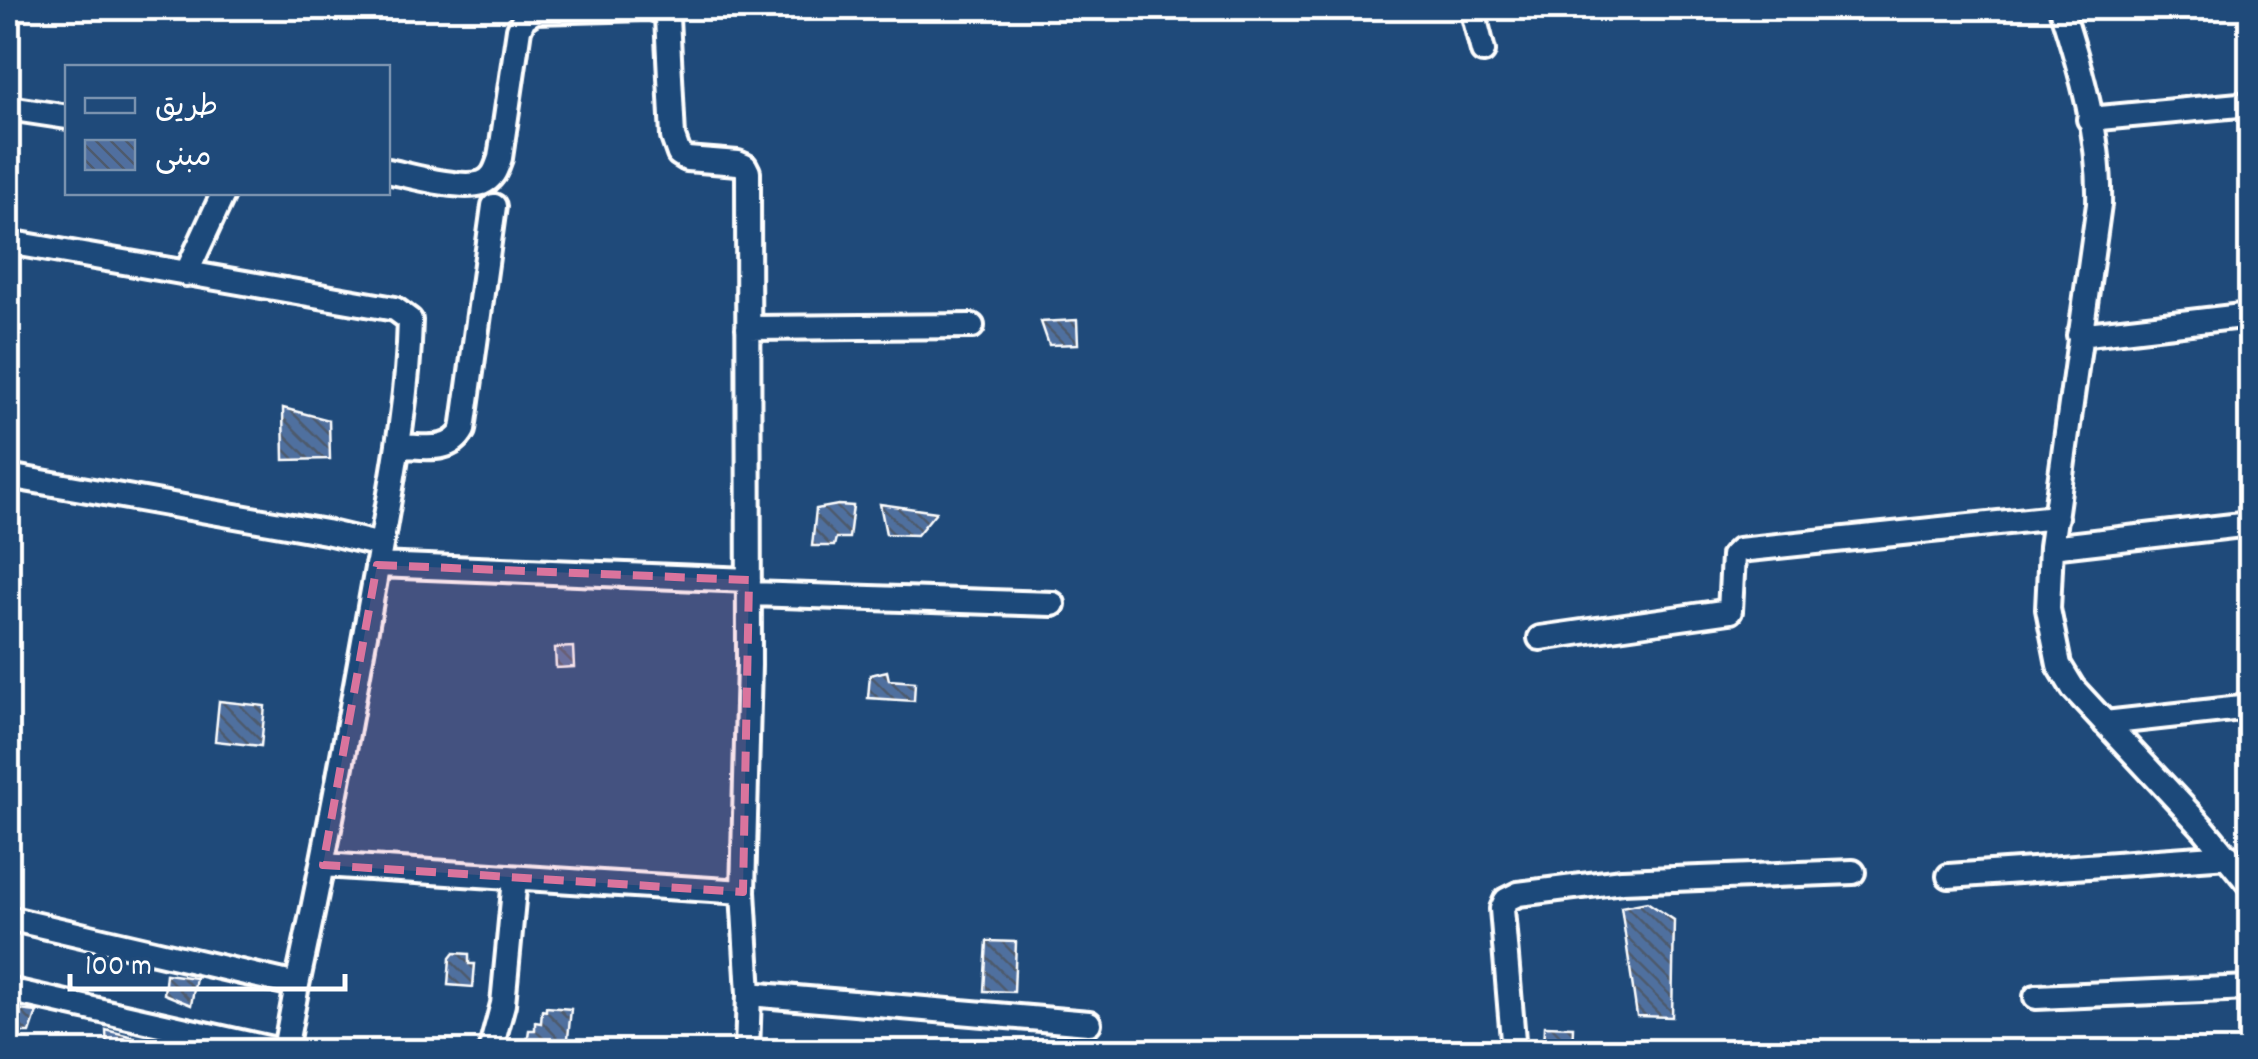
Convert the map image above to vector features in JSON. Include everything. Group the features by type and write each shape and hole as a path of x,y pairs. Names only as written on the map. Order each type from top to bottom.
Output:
{"street":[{"path":"390,171 462,184 482,183 494,175 509,109 519,28 524,18 535,11 650,8 667,17 673,137 679,154 699,161 738,163 748,172 749,587 744,892 749,994 747,1052"},
{"path":"1472,8 1483,51"},
{"path":"2061,8 2097,153 2100,204 2051,547 2048,610 2059,665 2073,688 2228,856 2250,885"},
{"path":"2089,119 2250,104"},
{"path":"8,108 65,117"},
{"path":"186,274 223,195"},
{"path":"399,446 444,447 456,441 462,430 494,206"},
{"path":"8,242 396,309 410,320 399,446 357,692 285,1051 8,990"},
{"path":"2079,335 2250,315"},
{"path":"748,328 972,326"},
{"path":"8,476 291,526 379,555 749,587 1053,604"},
{"path":"1540,638 1730,611 1733,556 1739,550 2056,518"},
{"path":"2051,547 2250,524"},
{"path":"2105,723 2250,707"},
{"path":"1949,876 2228,856"},
{"path":"323,865 744,892"},
{"path":"1514,1052 1502,909 1506,900 1518,894 1622,881 1853,872"},
{"path":"490,1052 502,1004 515,879"},
{"path":"8,918 298,986"},
{"path":"2036,997 2250,988"},
{"path":"749,994 1089,1023"}],"highlighted area":[{"path":"377,565 749,580 743,892 323,865"}],"building":[{"path":"1077,320 1078,344 1049,345 1041,322"},
{"path":"283,408 329,420 330,459 284,460"},
{"path":"880,504 936,512 917,535 886,534"},
{"path":"853,506 849,538 836,538 834,546 812,546 816,509"},
{"path":"573,647 574,667 556,668 555,648"},
{"path":"887,671 889,680 915,682 914,701 868,698 870,675"},
{"path":"219,701 265,706 261,746 215,741"},
{"path":"1647,902 1674,920 1672,1017 1637,1016 1621,907"},
{"path":"987,941 1016,942 1014,992 984,991"},
{"path":"454,953 469,954 469,964 475,964 473,987 448,985 450,958"},
{"path":"166,974 196,978 191,1005 164,994"},
{"path":"546,1007 571,1009 567,1048 527,1043 529,1030 535,1030 535,1022 541,1023"},
{"path":"11,1009 37,1012 30,1033 12,1033"},
{"path":"1544,1026 1573,1027 1572,1052 1543,1051"},
{"path":"106,1030 137,1038 134,1052 107,1052"}]}
